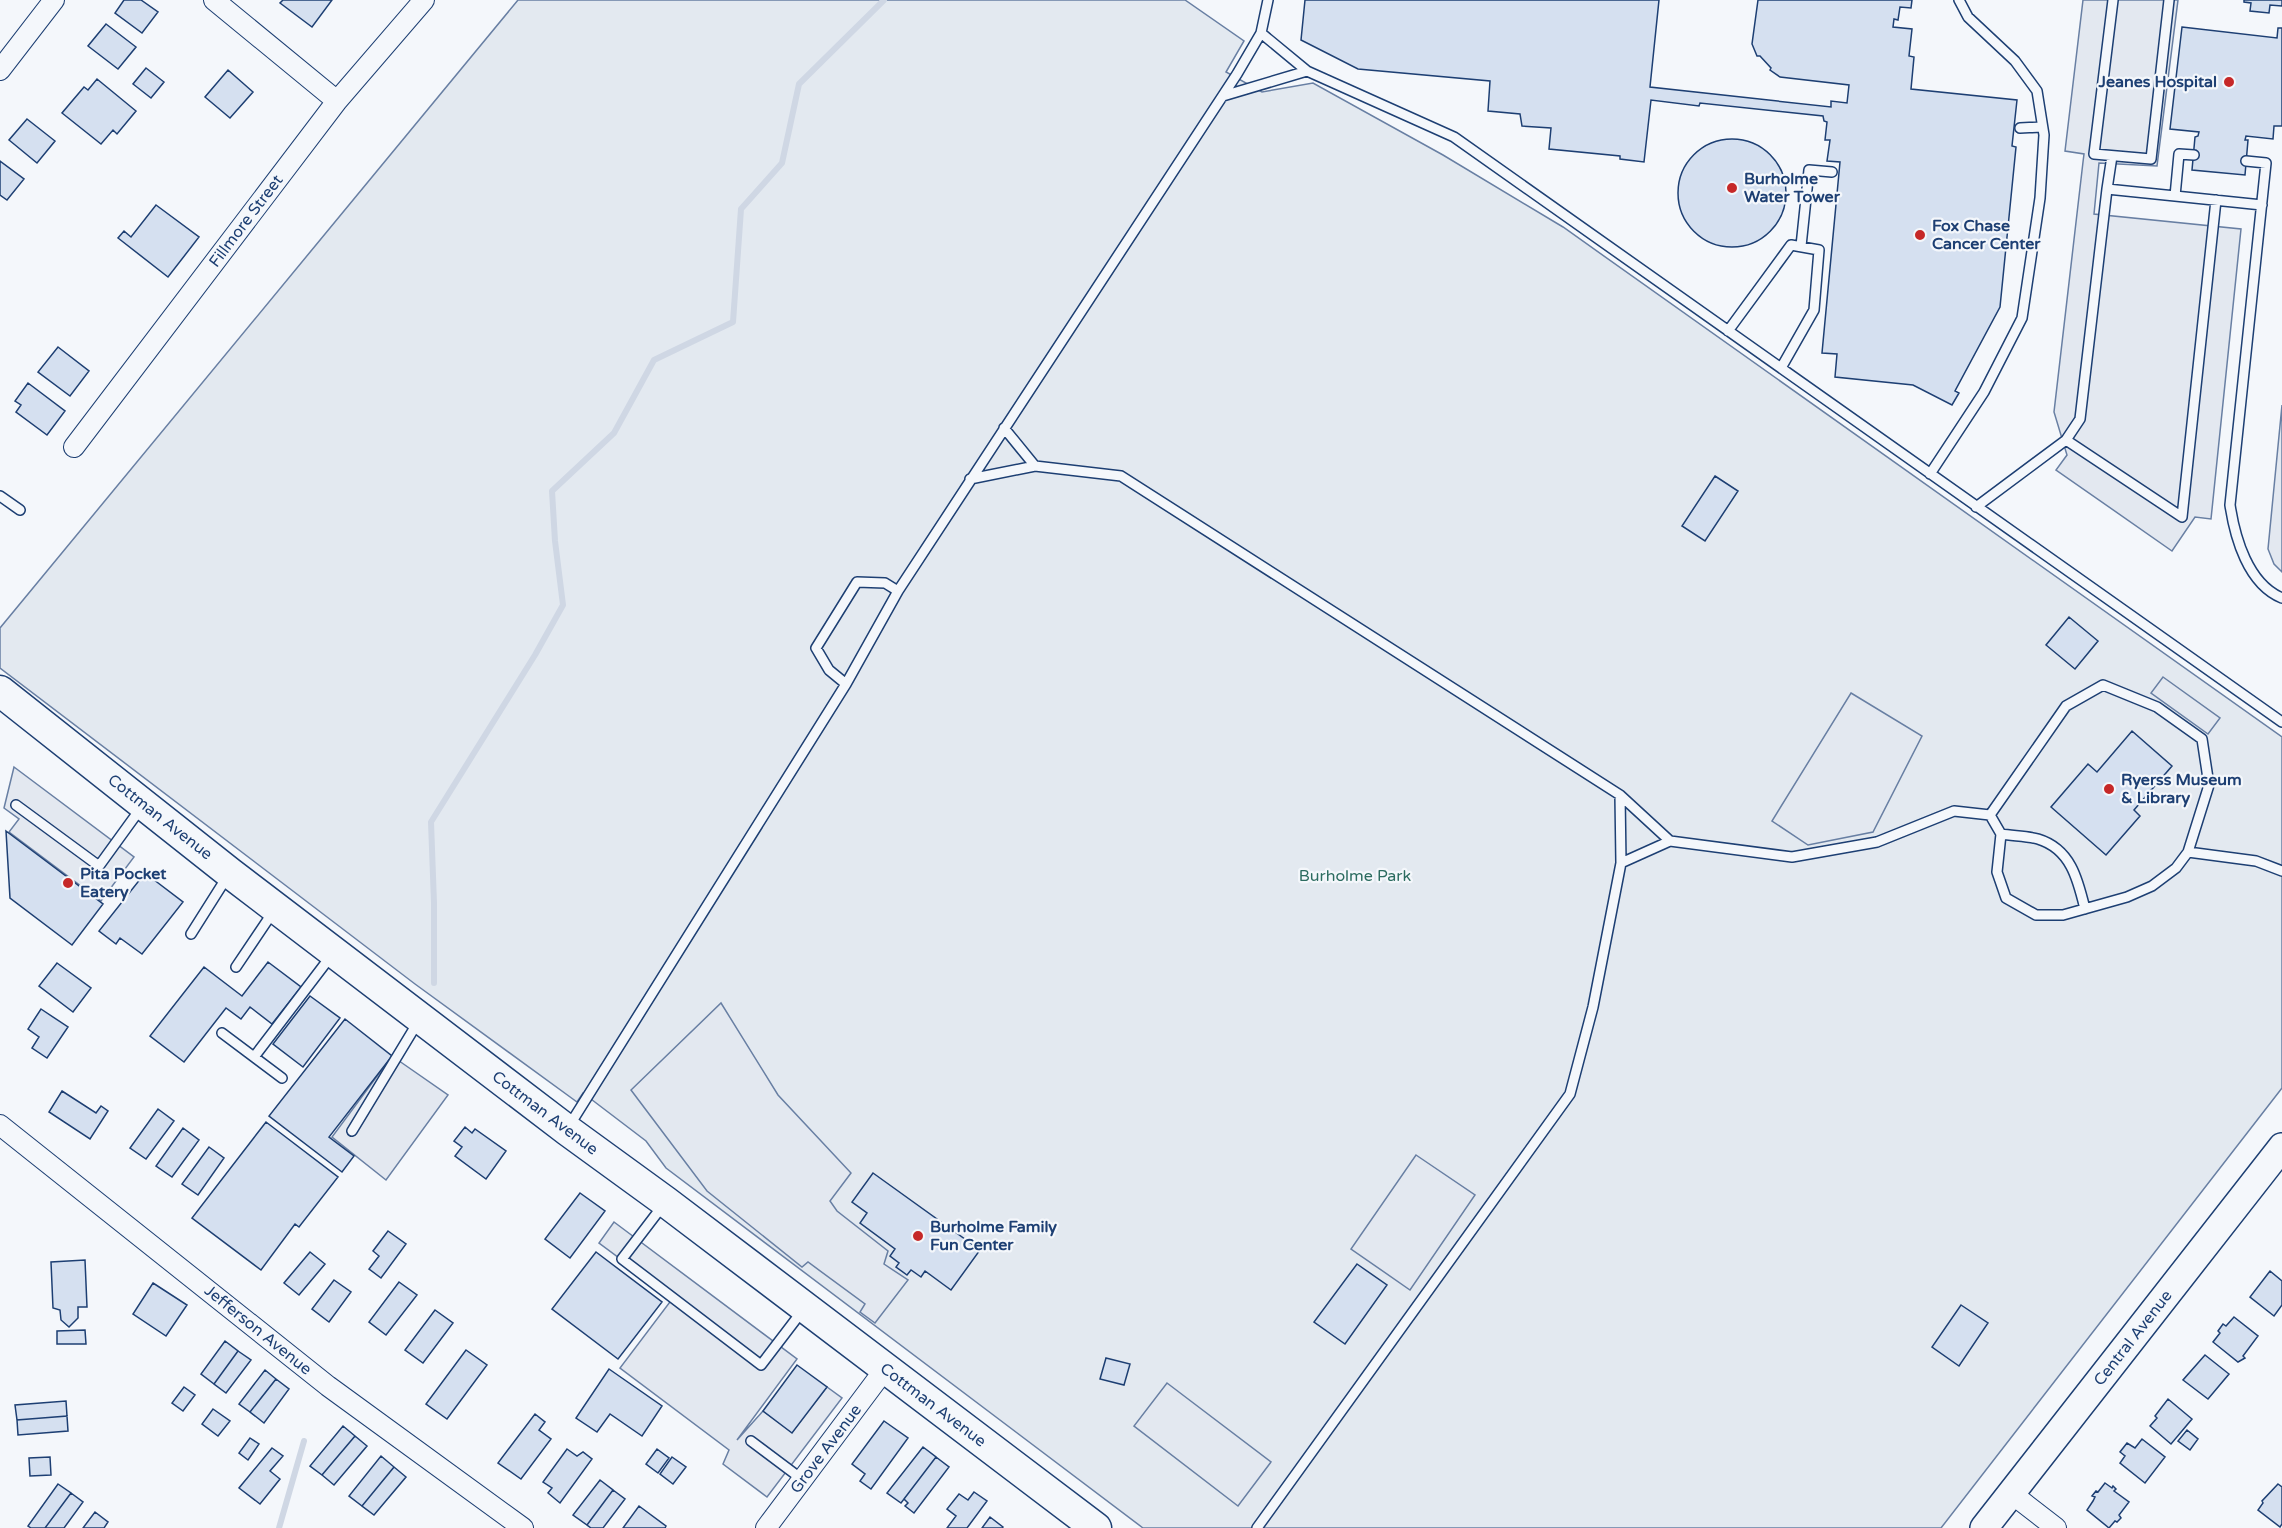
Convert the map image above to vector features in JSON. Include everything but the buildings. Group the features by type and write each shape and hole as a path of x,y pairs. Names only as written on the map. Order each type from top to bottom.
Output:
{"main road":[{"name":"Cottman Avenue","path":"0,691 230,873 1096,1528"},
{"path":"0,718 18,718 53,734"},
{"name":"Central Avenue","path":"1984,1528 2282,1147"}],"street":[{"path":"0,70 54,0"},
{"path":"214,0 337,101"},
{"name":"Fillmore Street","path":"74,447 337,101 424,0"},
{"name":"Jefferson Avenue","path":"0,1125 328,1386 523,1528"},
{"name":"Grove Avenue","path":"766,1528 885,1369"},
{"path":"2011,1493 2056,1528"}],"lane":[{"path":"567,1130 846,684 898,591 1223,96 1261,33 1268,0"},
{"path":"1930,474 1984,392 2022,318 2040,198 2042,127 2037,91 2014,61 1968,16 1959,0"},
{"path":"2113,0 2094,154 2151,159 2169,0"},
{"path":"1261,33 1307,71 1454,137 2282,722"},
{"path":"1223,96 1307,71"},
{"path":"2020,128 2042,127"},
{"path":"2175,196 2179,154 2194,155"},
{"path":"1976,507 2066,440 2080,419 2112,156"},
{"path":"2246,161 2266,163 2239,438 2230,505 2234,530 2252,572 2271,593 2282,598"},
{"path":"1802,246 1809,170 1832,172"},
{"path":"2107,189 2262,205"},
{"path":"2066,440 2182,517 2216,200"},
{"path":"1728,331 1791,245 1819,250 1814,310 1781,368"},
{"path":"1004,429 1035,466"},
{"path":"970,480 1035,466 1121,476 1620,795 1670,841"},
{"path":"0,496 20,510"},
{"path":"846,684 829,670 816,648 857,582 885,583 898,591"},
{"path":"2103,685 2157,707 2202,739 2209,784 2188,852 2176,868 2152,886 2127,897 2063,915 2036,915 2006,898 1997,872 2001,834 1990,815 2066,706 2103,685"},
{"path":"1257,1528 1570,1094 1593,1007 1621,864 1620,795"},
{"path":"16,805 99,866 144,804"},
{"path":"1621,864 1670,841 1792,857 1877,842 1954,812 1990,815"},
{"path":"2001,834 2039,839 2059,850 2076,873 2085,909"},
{"path":"2188,852 2256,861 2282,871"},
{"path":"191,934 230,873"},
{"path":"236,967 276,908"},
{"path":"254,1057 334,951"},
{"path":"352,1131 420,1017"},
{"path":"222,1033 282,1078"},
{"path":"666,1202 622,1259 761,1365 805,1308"},
{"path":"751,1441 803,1480"}],"green space":[{"name":"Burholme Park","path":"518,0 1185,0 1244,41 1226,72 1262,92 1313,83 1443,155 1563,227 2282,737 2282,1088 1941,1528 1143,1528 666,1168 646,1141 583,1093 577,1102 415,984 0,668 0,628"}],"shaded area":[{"path":"2083,0 2178,0 2157,166 2099,163 2094,214 2241,229 2211,519 2195,517 2172,551 2056,470 2067,455 2054,412 2084,154 2065,151"},
{"path":"2282,405 2282,572 2274,564 2268,549"},
{"path":"2163,677 2220,718 2208,734 2151,693"},
{"path":"1851,693 1922,736 1873,832 1808,845 1772,821"},
{"path":"14,767 134,857 101,901 9,832 19,819 4,808"},
{"path":"721,1003 778,1095 851,1173 830,1201 837,1211 888,1251 884,1264 908,1280 875,1323 860,1312 865,1304 808,1262 802,1267 707,1191 631,1090"},
{"path":"392,1056 448,1095 386,1180 332,1137"},
{"path":"1416,1155 1475,1195 1410,1290 1351,1249"},
{"path":"614,1222 797,1359 737,1440 763,1411 792,1432 827,1387 842,1398 767,1497 723,1464 729,1450 620,1368 673,1298 599,1243"},
{"path":"1167,1383 1271,1462 1238,1506 1134,1426"}],"waterway":[{"path":"434,983 431,822 535,655 563,605 555,541 552,491 614,433 654,360 733,322 741,209 782,163 799,84 884,0"},
{"path":"279,1528 304,1441"}],"place":[{"name":"Jeanes Hospital","path":"2229,82"},
{"name":"Burholme Water Tower","path":"1732,188"},
{"name":"Fox Chase Cancer Center","path":"1920,235"},
{"name":"Ryerss Museum & Library","path":"2109,789"},
{"name":"Pita Pocket Eatery","path":"68,883"},
{"name":"Burholme Family Fun Center","path":"918,1236"}]}
